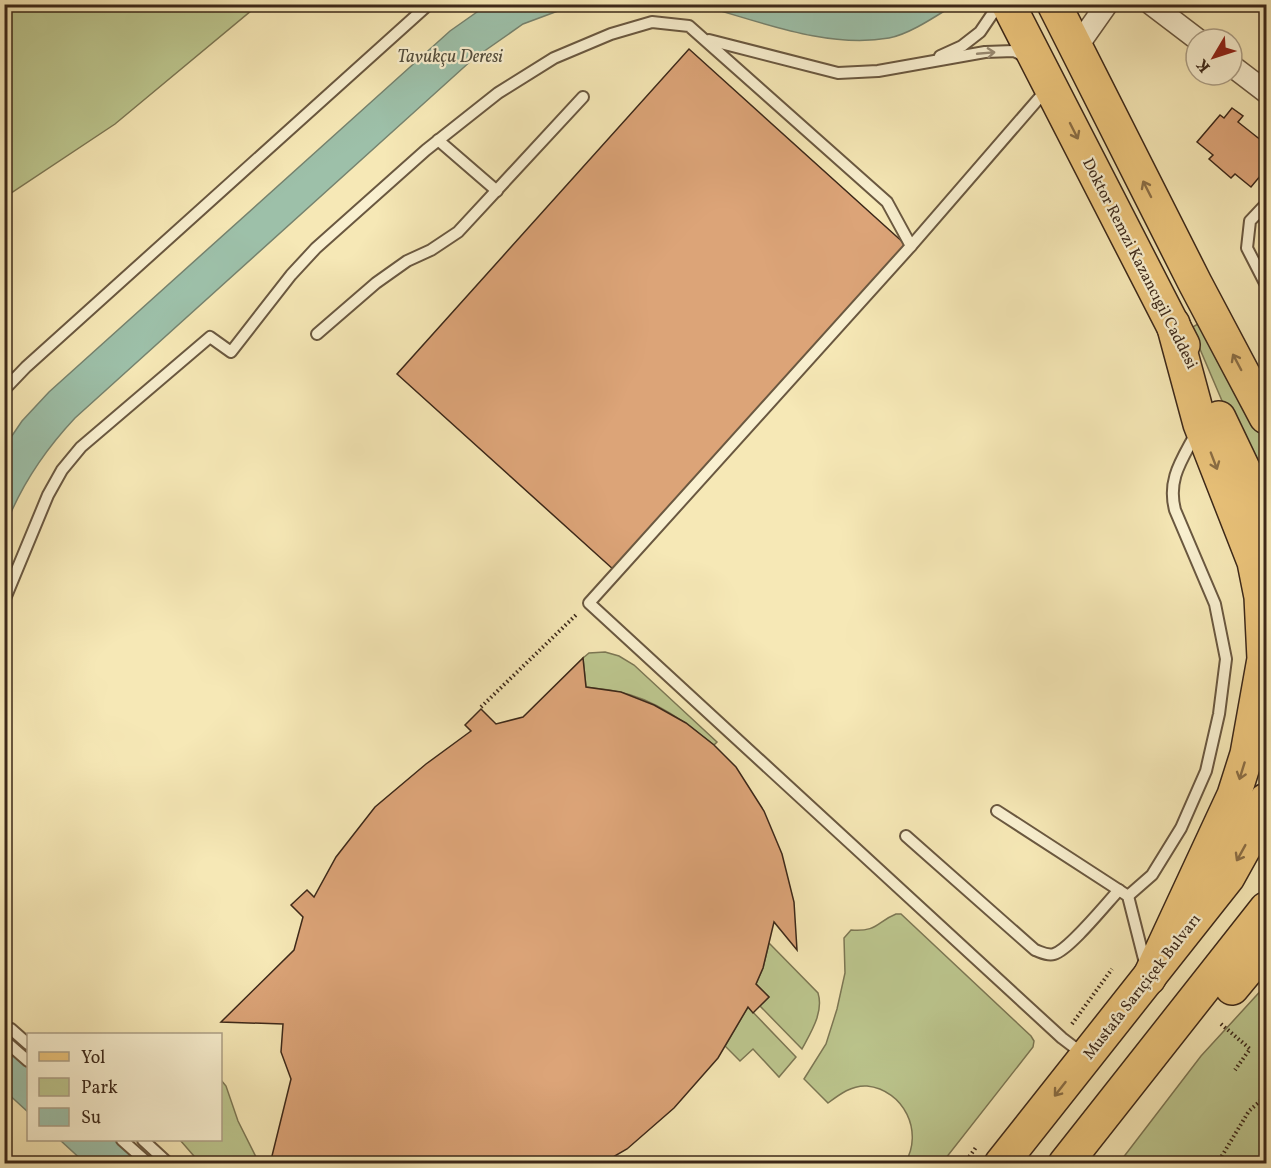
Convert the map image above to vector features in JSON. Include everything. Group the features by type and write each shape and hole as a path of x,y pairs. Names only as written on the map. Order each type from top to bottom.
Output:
{"main road":[{"name":"Doktor Remzi Kazancıgil Caddesi","path":"1008,4 1173,324 1252,487 1266,524"},
{"path":"1054,4 1195,284 1266,415"},
{"path":"1149,978 1234,795 1247,754 1264,659 1261,597 1254,562 1200,424 1173,324"},
{"name":"Mustafa Sarıçiçek Bulvarı","path":"1001,1164 1074,1047 1149,978 1228,877 1248,841 1266,800"},
{"path":"1065,1164 1266,909"},
{"path":"1084,1164 1134,1110 1205,1020 1266,948"}],"street":[{"path":"1076,48 1107,4"},
{"path":"1151,4 1184,29"},
{"path":"1244,75 1266,92"}],"lane":[{"path":"4,390 34,360 429,4"},
{"path":"929,61 962,46 980,32 999,4"},
{"path":"4,601 48,495 62,470 81,447 210,337 231,352 291,274 316,248 438,141 498,93 554,58 611,34 652,22 689,26 887,202 911,246"},
{"path":"706,40 838,73 878,71 985,52 1014,51 1029,59 1047,78 1043,96 589,603 1074,1047"},
{"path":"316,334 407,261 431,250 458,232 583,97"},
{"path":"438,141 497,191"},
{"path":"1266,204 1250,221 1247,248 1266,285"},
{"path":"906,836 1035,950 1044,954 1054,954 1066,947 1123,893 1152,875 1181,828 1206,771 1219,714 1226,659 1215,604 1175,510 1171,494 1177,468 1200,424"},
{"path":"997,811 1123,893 1149,978"},
{"path":"4,1028 11,1029 27,1043"},
{"path":"4,1040 27,1060"},
{"path":"123,1141 149,1164"},
{"path":"145,1141 169,1164"}],"path":[{"path":"481,707 589,603"},
{"path":"1074,1047 1088,1001 1112,969"},
{"path":"1221,1024 1250,1050 1235,1070"},
{"path":"1217,1164 1249,1111 1266,1096"}],"green space":[{"path":"5,4 258,5 115,124 5,197"},
{"path":"1203,321 1266,443 1266,504 1191,328"},
{"path":"605,652 619,656 634,665 717,742 714,745 681,720 645,700 615,691 586,687 583,658 589,653"},
{"path":"896,914 901,914 1034,1041 1033,1047 942,1163 905,1163 910,1151 911,1126 907,1114 891,1095 880,1089 862,1086 846,1091 828,1103 804,1079 826,1044 837,1009 845,973 844,938 851,930 872,928"},
{"path":"769,943 818,993 818,1015 802,1049 760,1006 769,997 756,984 763,968"},
{"path":"1266,985 1266,1163 1119,1163 1201,1056"},
{"path":"748,1007 796,1057 779,1077 753,1049 740,1061 725,1046"},
{"path":"222,1081 226,1086 238,1121 259,1163 200,1163 181,1141 222,1141"}],"water":[{"name":"Tavukçu Deresi","path":"487,5 574,5 523,24 473,59 75,418 34,469 5,527 5,446 22,421 49,392 450,31"},
{"path":"700,5 954,5 923,24 897,36 842,40 793,32"},
{"path":"4,1043 27,1063 27,1111 5,1091"},
{"path":"61,1141 116,1141 139,1163 85,1163"}],"building":[{"path":"689,49 906,245 614,570 397,374"},
{"path":"1232,108 1243,116 1238,122 1262,141 1266,136 1266,169 1251,187 1235,174 1231,178 1209,159 1213,155 1197,142 1220,115 1224,118"},
{"path":"583,658 586,687 621,692 654,705 686,723 714,745 736,767 764,811 782,854 794,902 797,950 774,922 763,968 756,984 769,997 753,1013 748,1007 718,1058 674,1108 627,1149 601,1164 270,1164 291,1079 281,1052 283,1024 221,1022 294,950 303,917 291,905 307,890 314,897 336,857 375,807 426,764 471,731 465,725 481,709 496,724 523,717"}]}
